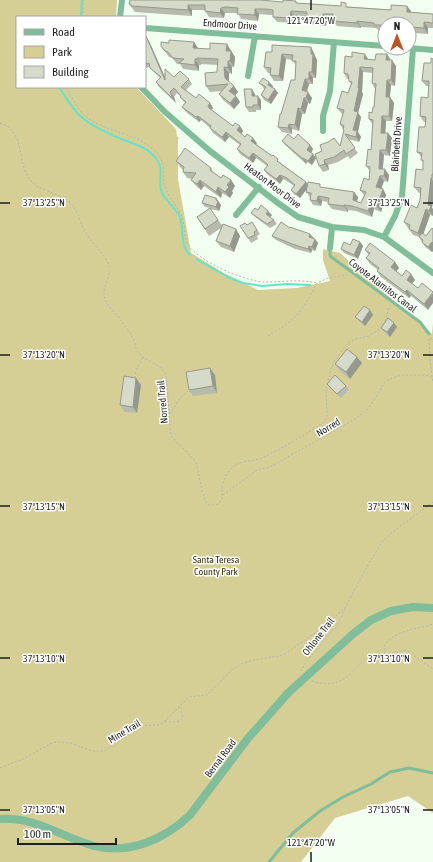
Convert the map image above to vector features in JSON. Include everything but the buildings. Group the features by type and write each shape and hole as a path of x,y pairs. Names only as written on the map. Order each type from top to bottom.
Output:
{"street":[{"path":"120,16 122,0"},
{"name":"Endmoor Drive","path":"146,28 377,45"},
{"path":"248,76 255,36"},
{"path":"323,130 323,116 330,91 334,42"},
{"path":"417,49 433,50"},
{"name":"Blairbeth Drive","path":"384,237 395,216 402,197 411,56"},
{"name":"Heaton Moor Drive","path":"142,88 165,112 210,151 298,217 332,227 364,230 384,237 433,273"},
{"path":"236,214 259,187"},
{"path":"330,248 332,227"},
{"name":"Bernal Road","path":"0,818 21,819 34,822 89,844 107,848 136,846 160,837 179,825 190,815 249,737 288,693 353,634 371,620 391,611 412,607 433,608"}],"lane":[{"name":"Coyote Alamitos Canal","path":"330,248 330,256 420,322 429,334"},
{"path":"269,862 272,856 293,833 320,811 343,797 371,784 390,772 409,768 433,773"}],"path":[{"path":"83,0 83,16"},
{"path":"67,88 84,115 97,123 143,142 153,148 161,159 166,190 181,214 187,243 201,258 252,281 309,281 317,283 328,278 350,275 352,272"},
{"name":"Norred Trail","path":"0,123 10,129 17,138 21,151 23,167 28,178 37,187 69,201 85,231 106,259 110,273 105,287 104,297 132,337 138,352 163,369 166,374 171,435 195,462 206,502 209,505 217,505 220,502 222,495"},
{"path":"268,336 290,322 301,310 317,283"},
{"path":"222,495 222,485 228,472 234,466 262,458 318,428 324,422 327,416 326,390 331,369 335,360 347,344 355,339 369,336 380,329 385,321 391,300"},
{"path":"429,334 433,383"},
{"path":"135,383 136,370 143,356"},
{"name":"Norred","path":"222,495 257,470 270,467 310,446 361,415 368,409 386,382 392,378 402,375 425,375 433,378"},
{"path":"170,415 180,398 192,388"},
{"path":"165,721 189,697 207,695 239,665 253,660 286,654 317,633 345,608 369,563 383,541 390,534 433,502"},
{"name":"Ohlone Trail","path":"302,672 311,656 337,626 345,608"},
{"path":"385,656 384,646 394,637 408,630 433,624"},
{"path":"310,680 317,683 336,684 348,677 358,665 372,656 385,656 406,650 433,670"},
{"name":"Mine Trail","path":"0,768 27,758 52,743 58,742 71,743 92,751 104,751 141,726 158,725 165,721 176,722 181,720 183,717 181,704"}],"green space":[{"name":"Santa Teresa County Park","path":"0,0 117,0 116,16 16,16 16,88 137,88 176,129 177,136 179,138 178,179 191,253 224,273 258,290 297,288 330,281 323,260 323,249 340,253 432,334 433,323 433,813 408,796 335,818 301,862 0,862"}],"waterway":[{"name":"Coyote Alamitos Canal","path":"81,16 82,0"},
{"name":"Coyote Alamitos Canal","path":"60,88 83,119 106,132 142,147 154,156 159,163 161,171 161,190 180,217 183,242 190,255"},
{"name":"Coyote Alamitos Canal","path":"196,259 228,277 243,283 262,286 287,284 310,285"}]}
